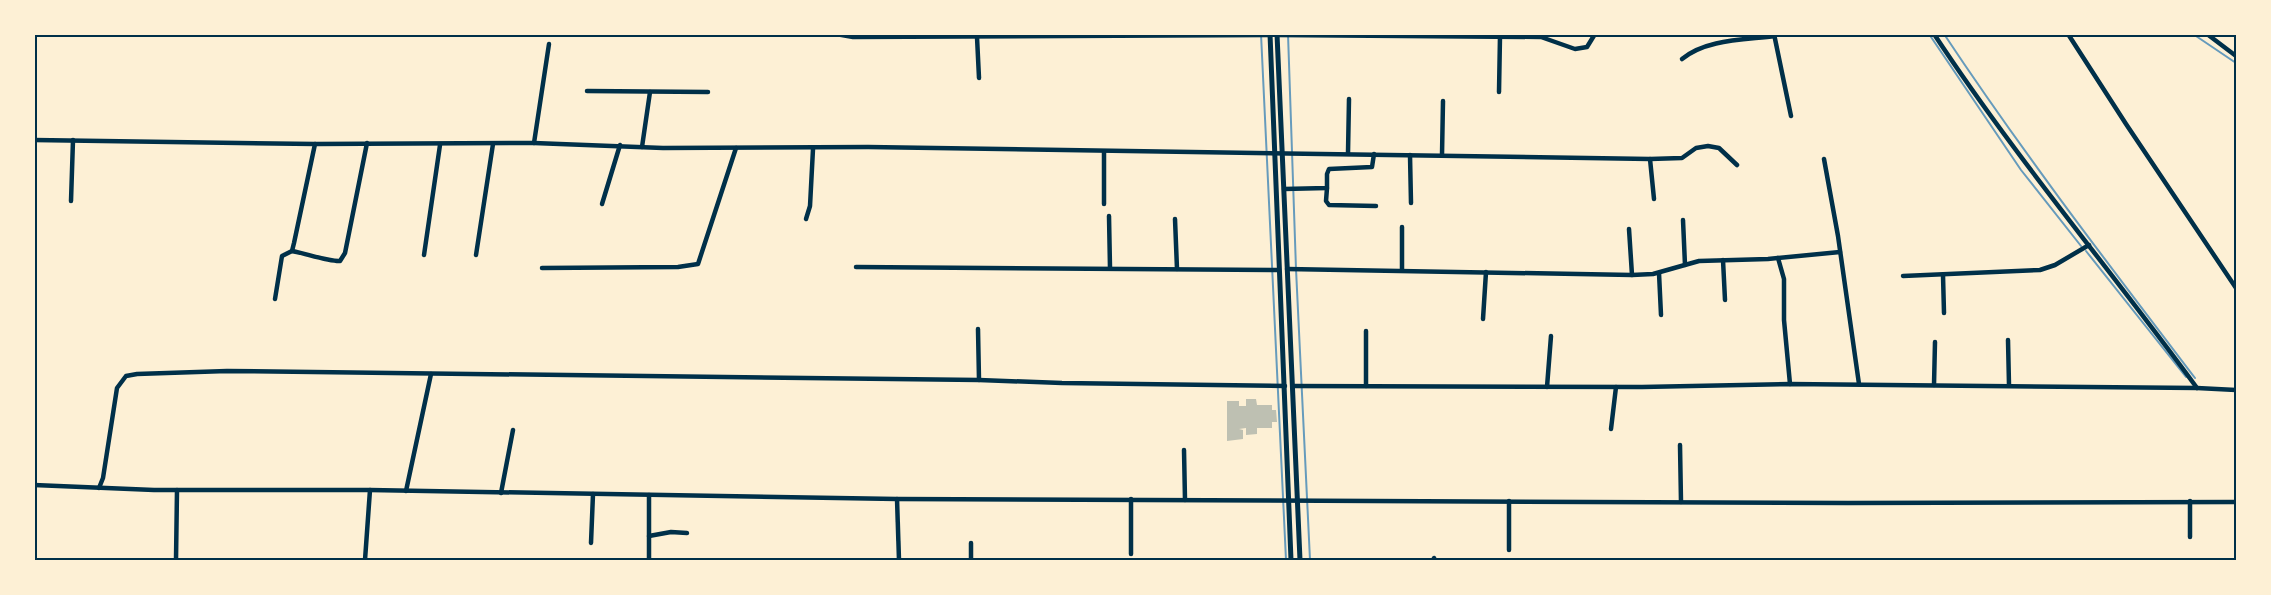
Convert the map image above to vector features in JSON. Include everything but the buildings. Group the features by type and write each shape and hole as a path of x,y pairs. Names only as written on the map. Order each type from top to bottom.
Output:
{"street":[{"path":"836,34 977,37 1269,35 1292,561"},
{"path":"1300,561 1277,35 1544,37 1579,49 1587,47 1595,34"},
{"path":"1934,34 1964,80 2016,151 2196,388"},
{"path":"2068,34 2236,288"},
{"path":"2207,34 2236,56"},
{"path":"1682,59 1690,52 1716,44 1774,35 1791,116"},
{"path":"1499,92 1500,36"},
{"path":"977,37 979,78"},
{"path":"534,143 549,44"},
{"path":"587,91 708,92"},
{"path":"642,147 650,92"},
{"path":"1348,153 1349,99"},
{"path":"1442,155 1443,101"},
{"path":"34,140 440,145 534,143 642,147 813,149 868,147 1650,159 1683,158 1696,148 1708,146 1719,148 1737,165"},
{"path":"71,201 74,140"},
{"path":"275,299 282,256 292,251 334,262 340,261 345,253 367,143"},
{"path":"292,251 315,144"},
{"path":"476,255 493,144"},
{"path":"424,255 440,145"},
{"path":"603,204 620,145"},
{"path":"542,268 678,267 698,264 736,148"},
{"path":"806,219 810,206 813,149"},
{"path":"1104,152 1104,204"},
{"path":"1374,154 1372,167 1329,170 1326,174 1326,201 1329,205 1376,206"},
{"path":"1410,154 1411,203"},
{"path":"1650,159 1654,199"},
{"path":"1824,159 1859,384"},
{"path":"1284,189 1327,188"},
{"path":"1109,216 1110,268"},
{"path":"1175,219 1177,269"},
{"path":"1683,220 1685,265"},
{"path":"1402,227 1402,270"},
{"path":"1629,229 1632,275"},
{"path":"1903,276 2040,270 2055,265 2089,245"},
{"path":"1287,269 1632,275 1659,273 1699,261 1778,258 1840,252"},
{"path":"1778,258 1784,279 1784,320 1790,384"},
{"path":"1723,260 1725,300"},
{"path":"856,267 1279,270"},
{"path":"1483,319 1486,272"},
{"path":"1659,273 1661,315"},
{"path":"1943,275 1944,313"},
{"path":"978,329 979,380"},
{"path":"1366,331 1366,387"},
{"path":"1547,387 1551,336"},
{"path":"2008,340 2009,385"},
{"path":"1934,385 1935,342"},
{"path":"99,488 105,469 115,394 119,383 131,375 226,371 1285,386"},
{"path":"406,491 431,374"},
{"path":"1293,386 1616,387 1859,384 2236,390"},
{"path":"1611,429 1616,387"},
{"path":"501,493 513,430"},
{"path":"1680,445 1682,502"},
{"path":"1184,450 1185,500"},
{"path":"34,485 177,490 370,490 897,499 2236,502"},
{"path":"176,561 177,490"},
{"path":"365,561 370,490"},
{"path":"591,543 592,494"},
{"path":"649,495 649,561"},
{"path":"897,499 899,561"},
{"path":"1131,499 1131,554"},
{"path":"1509,501 1509,550"},
{"path":"2190,501 2190,537"},
{"path":"649,536 671,532 687,533"},
{"path":"971,543 971,561"}],"waterway":[{"path":"1261,34 1286,560"},
{"path":"1288,34 1296,269 1310,560"},
{"path":"1929,34 2021,170 2081,246"},
{"path":"1944,34 2035,165 2195,378"},
{"path":"2193,34 2236,63"},
{"path":"2086,251 2186,377"}]}
